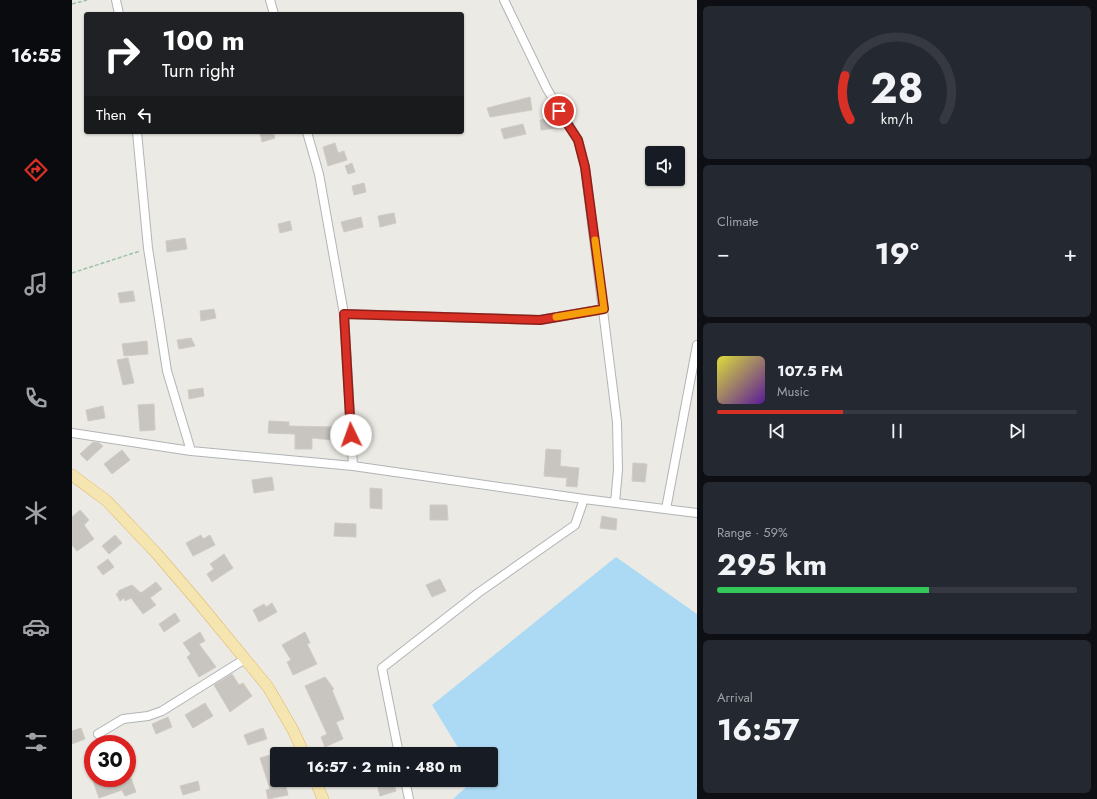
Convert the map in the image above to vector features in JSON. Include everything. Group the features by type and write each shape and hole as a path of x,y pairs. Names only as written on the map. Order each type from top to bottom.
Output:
{"main road":[{"path":"72,475 107,501 157,554 245,659 278,702 300,747"},
{"path":"318,787 322,799"}],"street":[{"path":"116,0 119,12"},
{"path":"270,0 273,12"},
{"path":"504,0 547,89 578,140 585,167 617,422 618,470 615,503"},
{"path":"137,134 148,248 167,371 192,450"},
{"path":"308,134 319,174 344,314 353,466"},
{"path":"344,314 540,320 604,309"},
{"path":"666,509 697,345"},
{"path":"72,433 192,450 353,466 584,499 697,513"},
{"path":"399,747 382,668 478,593 575,525 584,499"},
{"path":"98,734 123,719 148,716 162,711 245,659"},
{"path":"406,787 409,799"}],"path":[{"path":"72,4 87,0"},
{"path":"72,273 148,248"}],"water":[{"path":"616,557 697,614 697,799 453,799 466,787 498,787 498,747 458,747 432,705"}],"building":[{"path":"530,97 532,110 490,117 487,108"},
{"path":"556,117 557,128 541,130 540,120"},
{"path":"523,124 526,134 504,139 501,129"},
{"path":"260,134 274,134 275,138 262,142"},
{"path":"335,143 338,153 344,151 347,160 328,166 323,147"},
{"path":"352,163 355,172 348,174 345,166"},
{"path":"364,183 366,192 354,195 352,186"},
{"path":"394,213 396,223 380,227 378,216"},
{"path":"361,217 363,227 344,232 341,222"},
{"path":"290,221 292,230 280,233 278,224"},
{"path":"185,238 187,249 167,252 166,241"},
{"path":"133,291 135,301 120,303 118,293"},
{"path":"214,309 216,318 201,321 200,311"},
{"path":"191,338 195,346 179,349 177,340"},
{"path":"147,341 148,354 124,356 122,344"},
{"path":"128,358 134,383 123,385 117,360"},
{"path":"203,388 204,396 189,399 188,390"},
{"path":"154,404 155,430 140,431 138,405"},
{"path":"103,406 105,418 88,421 86,410"},
{"path":"269,421 289,422 289,426 334,427 333,440 312,438 312,449 295,449 295,434 268,433"},
{"path":"93,442 99,443 103,446 87,461 80,454"},
{"path":"546,449 561,450 560,466 579,468 577,487 566,486 567,478 544,476"},
{"path":"122,450 130,460 112,474 104,464"},
{"path":"633,463 647,464 645,482 632,481"},
{"path":"272,477 274,490 254,493 252,480"},
{"path":"370,488 382,489 382,509 370,508"},
{"path":"430,505 447,505 448,520 430,520"},
{"path":"80,510 89,520 84,525 94,539 77,551 72,545 72,517"},
{"path":"602,516 617,519 616,530 600,528"},
{"path":"335,523 356,524 356,537 334,536"},
{"path":"115,535 122,543 109,554 102,546"},
{"path":"201,535 203,539 210,535 215,545 193,556 186,543"},
{"path":"224,554 233,568 212,582 207,574 214,569 210,564"},
{"path":"108,559 114,567 103,575 97,567"},
{"path":"440,579 446,591 432,597 426,585"},
{"path":"156,582 162,589 150,598 156,605 143,614 131,598 125,601 124,598 120,601 116,594 119,592 118,591 132,585 141,593"},
{"path":"272,603 277,612 259,622 253,610 264,604 266,607"},
{"path":"175,613 180,621 164,632 159,624"},
{"path":"200,632 205,641 199,644 216,667 199,677 187,657 191,654 183,643"},
{"path":"305,632 310,643 307,644 317,664 293,675 287,662 291,660 282,645"},
{"path":"232,674 239,685 243,683 252,696 230,712 214,685"},
{"path":"325,677 334,689 332,690 344,719 336,722 343,739 325,747 321,737 327,734 305,686"},
{"path":"205,703 213,716 193,728 185,715"},
{"path":"168,717 172,727 156,734 152,724"},
{"path":"81,728 84,739 72,744 72,731"},
{"path":"263,728 267,739 248,745 244,735"},
{"path":"270,755 270,787 286,787 288,795 268,799 266,790 270,789 260,758"},
{"path":"198,781 200,790 183,795 180,786"},
{"path":"95,787 134,787 136,792 125,796 122,790 99,798"},
{"path":"378,787 395,787 396,791 380,796"}],"slow traffic":[{"path":"556,317 604,309 595,240"}],"route":[{"path":"351,435 344,314 540,320 604,309 585,167 578,140 559,111"}]}
